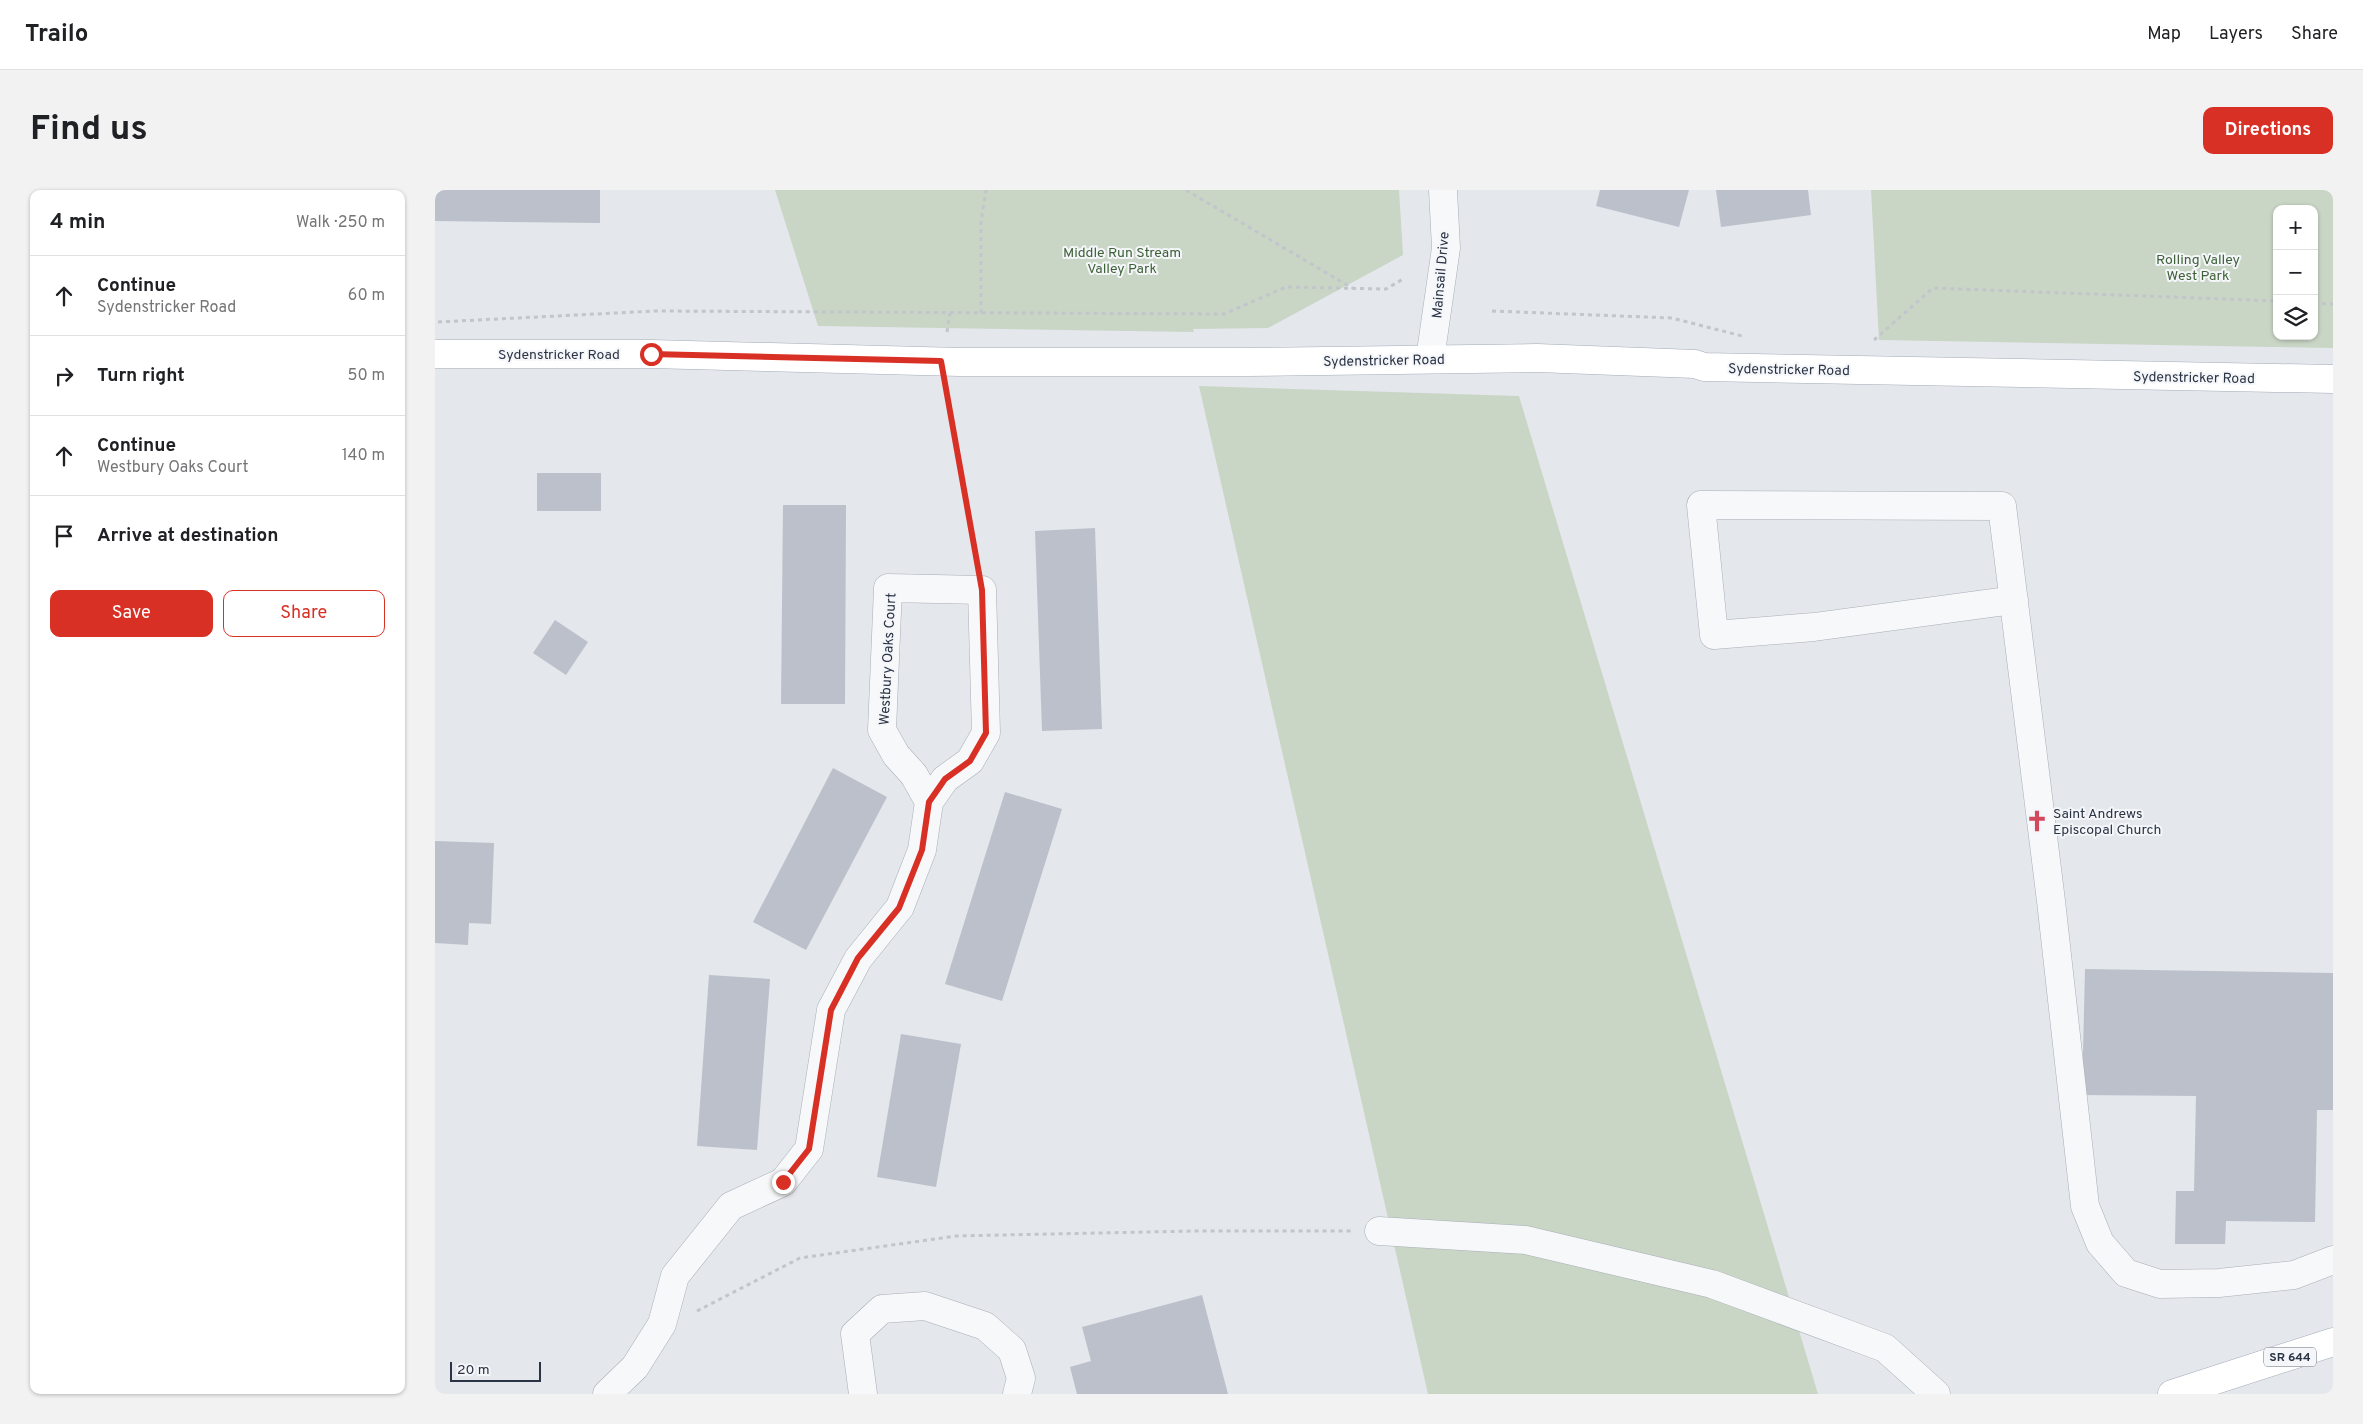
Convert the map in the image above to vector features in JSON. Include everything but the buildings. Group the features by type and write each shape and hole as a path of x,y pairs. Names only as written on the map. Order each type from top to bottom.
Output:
{"main road":[{"name":"Sydenstricker Road","path":"435,354 651,354 941,361 1247,362 1537,358 1695,364 1704,368 2333,380"},
{"name":"SR 644","path":"2173,1394 2333,1342"}],"street":[{"name":"Mainsail Drive","path":"1430,359 1446,248 1443,190"},
{"path":"2013,600 1814,627 1714,635 1701,505 2002,506 2051,901 2085,1206 2100,1243 2126,1272 2160,1284 2219,1283 2294,1275 2333,1260"},
{"name":"Westbury Oaks Court","path":"929,802 914,775 896,755 882,730 888,588 982,590"},
{"path":"607,1394 635,1367 662,1324 675,1276 731,1206 783,1182 809,1149 831,1010 858,958 899,908 922,850 929,802 945,779 970,761 986,733 982,590"},
{"path":"1379,1231 1526,1240 1712,1284 1885,1348 1936,1394"},
{"path":"863,1394 855,1334 882,1309 925,1306 985,1326 1013,1350 1021,1378 1017,1394"}],"path":[{"path":"981,313 981,222 986,190"},
{"path":"1186,190 1353,288"},
{"path":"435,322 655,311 1224,314 1286,287 1386,289 1403,279"},
{"path":"1870,342 1933,288 2273,301"},
{"path":"2318,303 2333,304"},
{"path":"1492,311 1672,318 1744,337"},
{"path":"950,313 941,361 982,590"},
{"path":"662,1324 713,1304 800,1258 956,1236 1196,1231 1379,1231"}],"green space":[{"name":"Middle Run Stream Valley Park","path":"775,190 1399,190 1403,255 1268,328 1193,329 1194,332 818,326"},
{"name":"Rolling Valley West Park","path":"1871,190 2333,190 2333,348 1879,340"},
{"path":"1199,386 1519,396 1818,1394 1428,1394"}],"place":[{"name":"Saint Andrews Episcopal Church","path":"2037,821"}],"route":[{"path":"651,354 941,361 982,590 986,733 970,761 945,779 929,802 922,850 899,908 858,958 831,1010 809,1149 783,1182"}]}
